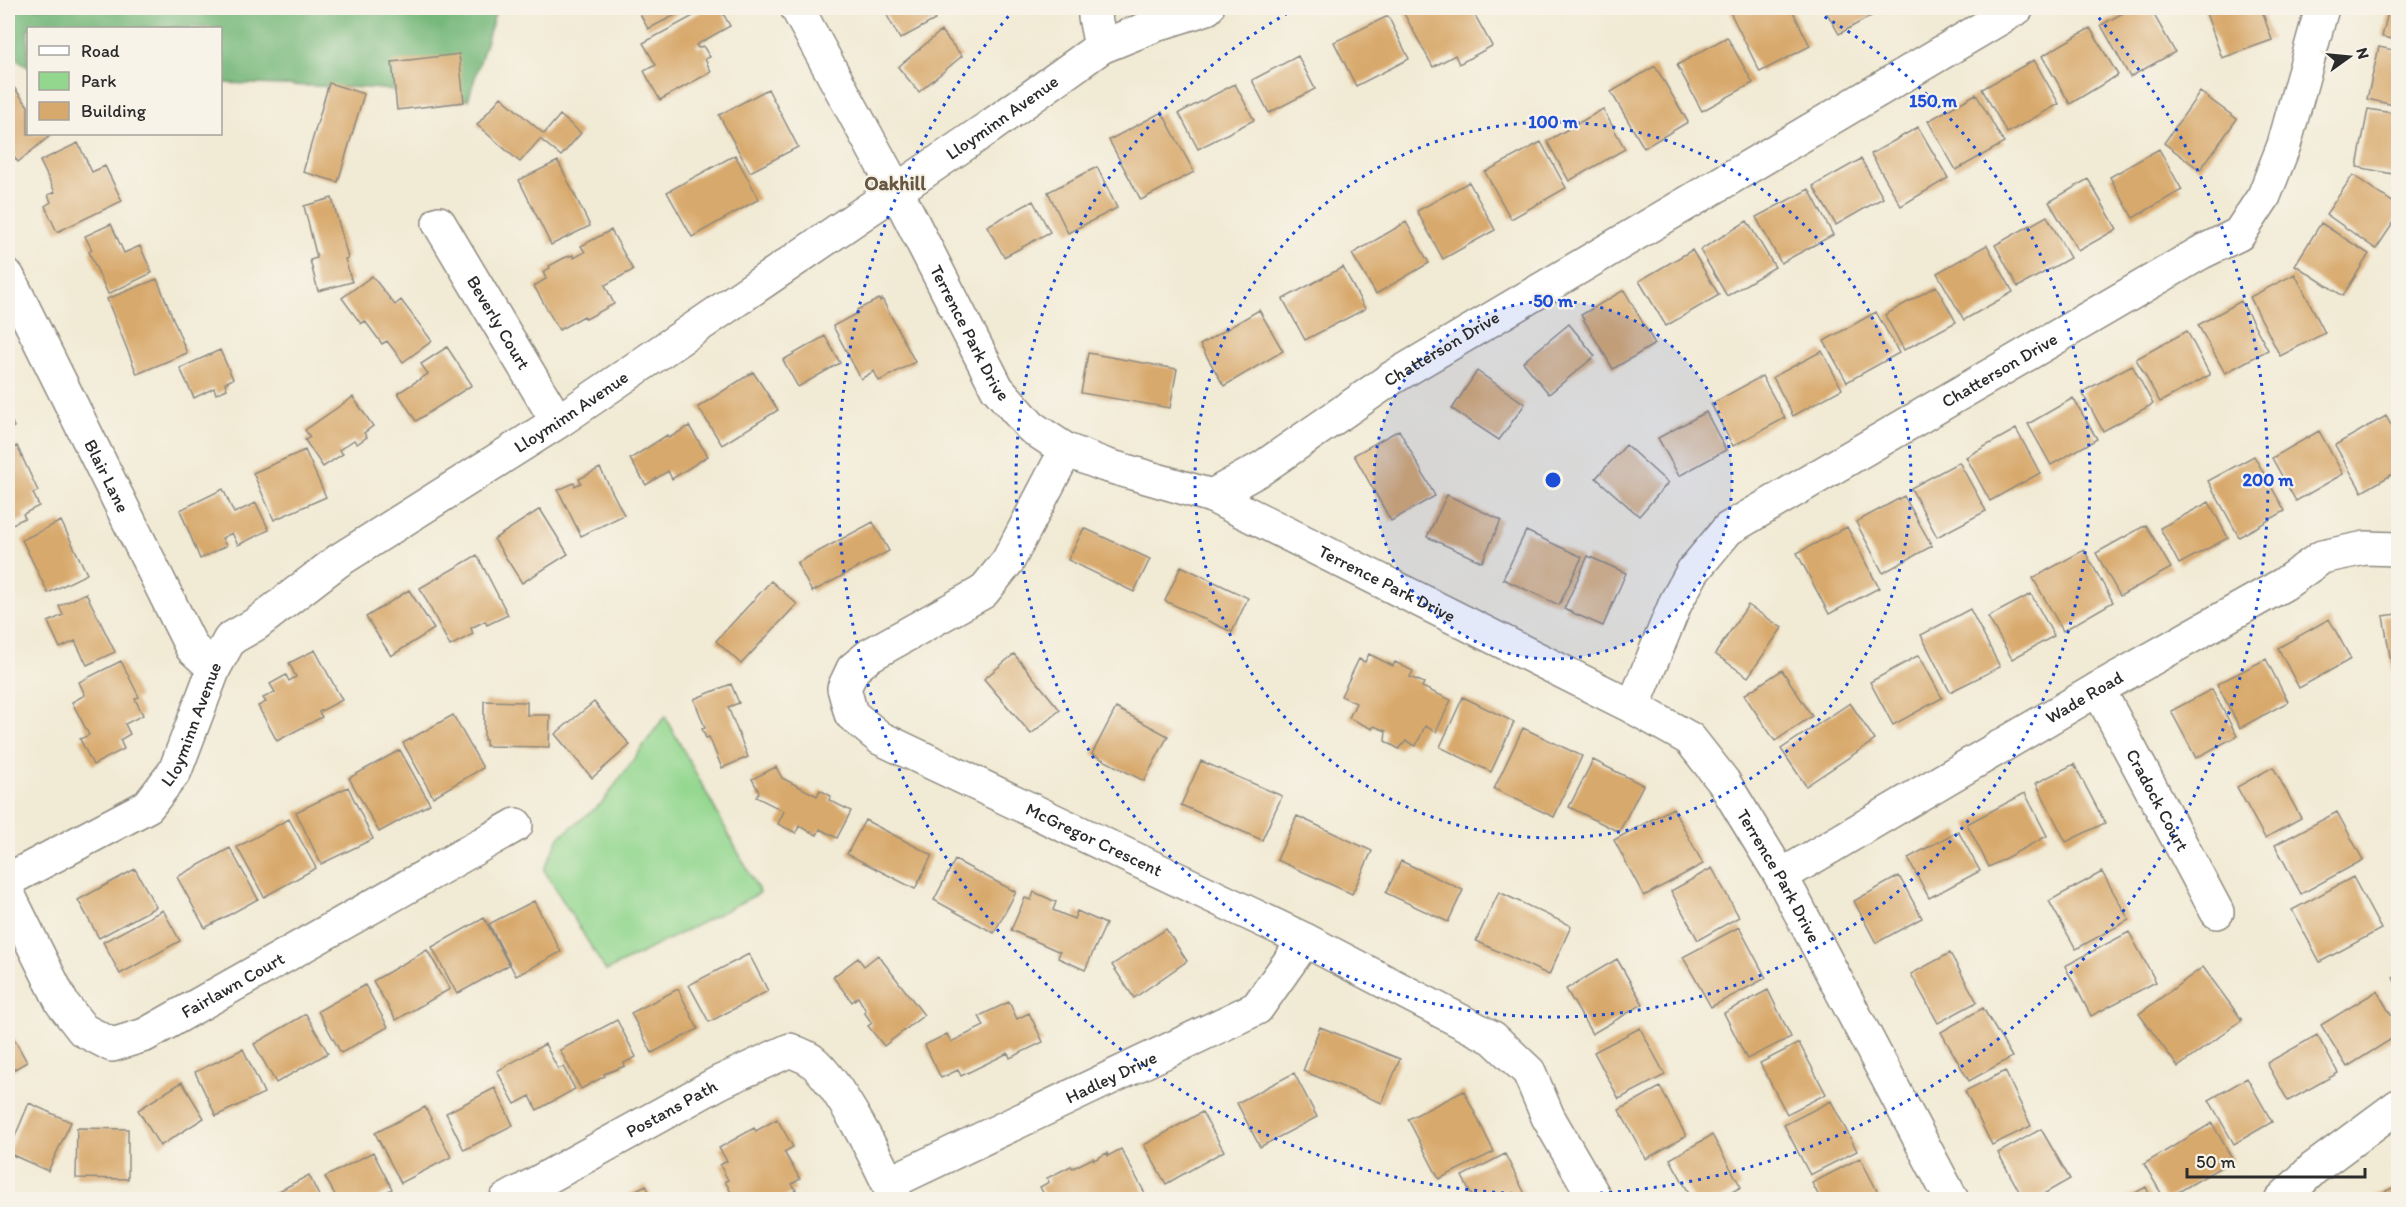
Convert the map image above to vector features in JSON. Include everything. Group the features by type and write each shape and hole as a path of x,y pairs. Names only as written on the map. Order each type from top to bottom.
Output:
{"street":[{"name":"Terrence Park Drive","path":"797,8 896,190 998,388 1031,427 1066,450 1105,465 1212,496 1633,707 1690,739 1723,781 1781,876 1952,1200"},
{"path":"1097,8 1095,17 1101,47"},
{"name":"Lloyminn Avenue","path":"8,880 148,806 175,771 214,668 230,639 256,624 338,561 557,421 987,128 1101,47 1207,8"},
{"name":"Chatterson Drive","path":"1212,496 1262,468 1392,378 2016,8"},
{"name":"Chatterson Drive","path":"1633,707 1676,602 1693,571 1728,529 2200,253 2239,234 2264,196 2284,145 2322,8"},
{"name":"Beverly Court","path":"439,223 557,421"},
{"name":"Blair Lane","path":"8,277 192,648 214,668"},
{"name":"McGregor Crescent","path":"1066,450 1008,561 983,592 870,655 853,669 844,688 851,714 880,738 1305,940 1493,1038 1529,1072 1548,1117 1596,1200"},
{"name":"Wade Road","path":"1781,876 2098,689 2284,584 2322,557 2365,548 2398,549"},
{"name":"Cradock Court","path":"2098,689 2217,912"},
{"name":"Fairlawn Court","path":"8,894 62,1003 83,1030 112,1045 145,1035 516,825"},
{"name":"Hadley Drive","path":"892,1192 1257,1008 1305,940"},
{"name":"Postans Path","path":"518,1197 720,1082 790,1050 810,1060 832,1085 862,1133 892,1192"},
{"path":"2281,1200 2313,1170 2398,1106"}],"green space":[{"path":"8,8 497,8 468,100 373,88 222,83 222,27 27,27 27,66 8,54"},
{"path":"665,716 760,893 606,971 544,870 559,837 602,803"}],"building":[{"path":"637,8 689,8 648,29"},
{"path":"708,8 720,8 730,26 696,45 698,48 703,46 710,57 705,59 711,72 660,100 644,71 656,65 643,43"},
{"path":"886,8 928,8 935,20 900,39 884,10"},
{"path":"1407,8 1471,8 1492,46 1459,64 1455,55 1433,67 1402,10"},
{"path":"1734,8 1791,8 1810,46 1760,72 1729,10"},
{"path":"1824,8 1878,8 1880,11 1839,34"},
{"path":"2132,8 2150,8 2175,52 2130,77 2101,25"},
{"path":"2261,8 2272,40 2222,58 2205,10"},
{"path":"2389,8 2398,8 2398,40 2382,37"},
{"path":"1388,16 1409,59 1356,86 1334,42"},
{"path":"2090,28 2118,75 2070,104 2042,56"},
{"path":"941,31 962,56 919,92 898,67"},
{"path":"1727,37 1753,83 1702,111 1677,65"},
{"path":"2379,47 2398,51 2398,106 2367,99"},
{"path":"459,54 464,102 397,110 392,62"},
{"path":"1298,56 1315,89 1269,113 1252,80"},
{"path":"2034,60 2059,104 2007,133 1982,89"},
{"path":"1655,66 1688,122 1644,148 1611,92"},
{"path":"329,83 364,94 338,182 303,172"},
{"path":"1235,84 1254,120 1198,149 1179,113"},
{"path":"12,85 27,105 27,135 51,135 18,162 8,149 8,88"},
{"path":"768,89 798,147 750,172 719,115"},
{"path":"2200,92 2237,119 2200,170 2164,143"},
{"path":"1976,94 2004,143 1956,170 1928,121"},
{"path":"501,97 544,134 560,115 581,133 561,156 540,139 520,162 477,125"},
{"path":"1603,109 1625,149 1569,181 1547,141"},
{"path":"2368,109 2398,114 2398,175 2357,167"},
{"path":"1162,112 1194,172 1141,200 1109,140"},
{"path":"1918,127 1948,178 1901,206 1871,154"},
{"path":"1541,142 1566,188 1511,219 1485,172"},
{"path":"78,143 92,172 105,166 122,201 57,232 45,206 51,202 48,195 55,192 40,161"},
{"path":"2159,149 2182,190 2133,218 2110,177"},
{"path":"735,155 759,199 692,237 667,192"},
{"path":"1861,159 1883,198 1836,225 1813,186"},
{"path":"558,161 590,226 551,245 519,180"},
{"path":"1097,167 1117,208 1068,233 1048,192"},
{"path":"2353,175 2398,206 2398,216 2376,249 2326,214"},
{"path":"2088,179 2117,229 2078,251 2049,202"},
{"path":"1469,182 1495,230 1443,259 1417,211"},
{"path":"1809,189 1833,235 1781,263 1756,217"},
{"path":"332,198 352,282 318,291 310,260 317,258 304,206"},
{"path":"1033,201 1050,232 1004,257 987,226"},
{"path":"2047,216 2070,258 2018,287 1995,245"},
{"path":"1747,221 1775,267 1727,296 1700,250"},
{"path":"1406,222 1429,263 1376,294 1352,254"},
{"path":"2321,223 2369,254 2343,296 2295,265"},
{"path":"111,224 124,253 140,246 152,273 108,294 89,252 92,250 85,236"},
{"path":"611,230 633,270 605,285 614,304 586,319 584,316 559,330 534,286 546,279 543,272 550,268 549,266 564,258 573,255 574,258 585,252 581,246"},
{"path":"1987,245 2013,292 1964,320 1937,273"},
{"path":"1692,250 1719,295 1666,326 1639,281"},
{"path":"1343,267 1365,309 1305,340 1283,299"},
{"path":"2295,274 2325,333 2280,356 2250,297"},
{"path":"372,276 395,305 401,300 432,341 403,362 387,341 382,344 365,321 361,324 342,298"},
{"path":"157,279 187,353 137,374 107,299"},
{"path":"1936,286 1956,322 1904,350 1885,315"},
{"path":"1624,290 1655,344 1613,369 1581,315"},
{"path":"879,299 880,301 882,299 915,362 879,381 874,371 861,379 833,326"},
{"path":"2241,301 2268,350 2225,373 2198,325"},
{"path":"1259,310 1283,351 1224,386 1200,345"},
{"path":"1876,312 1899,353 1847,382 1824,341"},
{"path":"1569,324 1595,356 1549,394 1523,362"},
{"path":"2187,331 2210,375 2160,402 2136,359"},
{"path":"825,336 840,363 798,387 783,360"},
{"path":"447,347 472,385 416,421 398,393 428,374 421,364"},
{"path":"220,350 233,379 225,383 227,389 216,394 214,388 194,398 180,368"},
{"path":"1822,351 1842,389 1793,416 1773,377"},
{"path":"1088,353 1177,369 1170,408 1081,393"},
{"path":"2132,365 2153,404 2103,431 2082,392"},
{"path":"1477,371 1525,404 1499,440 1452,409"},
{"path":"753,372 778,410 722,445 698,407"},
{"path":"1762,376 1785,418 1733,446 1711,404"},
{"path":"353,397 373,426 364,433 367,437 357,444 354,440 339,450 343,454 323,467 305,440 310,437 305,430"},
{"path":"2073,398 2097,439 2051,465 2028,424"},
{"path":"1706,412 1726,450 1679,476 1658,438"},
{"path":"8,413 14,427 8,430"},
{"path":"2386,416 2398,438 2398,471 2362,492 2335,445"},
{"path":"689,426 708,456 672,479 668,471 646,485 630,459 667,435 669,438"},
{"path":"2016,429 2040,473 1990,501 1966,457"},
{"path":"1399,430 1435,496 1391,521 1354,455"},
{"path":"2319,431 2343,474 2296,501 2272,458"},
{"path":"1626,445 1668,483 1639,516 1596,478"},
{"path":"17,446 38,491 33,493 39,506 23,514 25,518 8,526 8,450"},
{"path":"305,450 326,497 274,520 253,473"},
{"path":"2254,456 2285,511 2239,537 2208,481"},
{"path":"1959,462 1986,511 1937,537 1911,488"},
{"path":"600,468 624,515 581,536 558,490 574,483 575,486 581,483 579,479"},
{"path":"223,489 234,513 256,503 269,530 238,545 232,533 222,538 226,546 200,559 180,510"},
{"path":"1447,495 1501,520 1482,562 1427,537"},
{"path":"1904,496 1932,546 1883,573 1856,522"},
{"path":"2209,502 2228,538 2179,564 2160,528"},
{"path":"540,509 568,554 522,583 494,539"},
{"path":"61,521 87,574 48,593 22,540"},
{"path":"873,522 889,551 812,592 797,563"},
{"path":"2146,525 2171,568 2120,596 2096,553"},
{"path":"1847,527 1879,588 1829,614 1797,553"},
{"path":"1084,528 1150,559 1134,592 1068,560"},
{"path":"1526,531 1582,557 1559,605 1503,579"},
{"path":"2084,550 2113,602 2063,631 2033,578"},
{"path":"477,555 508,615 487,625 485,621 471,628 473,634 450,646 420,588"},
{"path":"1588,556 1626,573 1603,626 1564,609"},
{"path":"1181,566 1248,598 1232,632 1165,601"},
{"path":"771,581 797,604 741,664 716,641"},
{"path":"409,590 434,629 391,656 366,617"},
{"path":"86,593 115,652 87,665 75,641 60,648 48,622 63,615 59,606"},
{"path":"2031,594 2054,636 2012,659 1988,617"},
{"path":"1748,605 1782,628 1748,677 1715,654"},
{"path":"1970,609 2000,667 1950,692 1921,635"},
{"path":"2398,614 2398,672 2393,673 2383,616"},
{"path":"2329,619 2351,659 2299,688 2278,648"},
{"path":"315,650 342,700 319,712 322,717 277,741 258,706 266,702 263,698 275,692 270,684 286,675 289,681 296,677 289,663"},
{"path":"1014,654 1060,710 1031,734 984,679"},
{"path":"1369,654 1393,666 1395,662 1413,671 1410,677 1424,683 1422,687 1451,700 1436,732 1425,726 1416,746 1406,741 1399,749 1385,741 1386,731 1374,726 1372,729 1349,718 1356,703 1341,696 1359,659 1365,662"},
{"path":"1919,655 1942,698 1893,725 1870,682"},
{"path":"2266,659 2288,702 2240,728 2217,684"},
{"path":"121,661 139,697 135,699 143,715 125,724 130,734 120,740 124,749 93,765 80,739 89,735 72,702 85,695 79,682"},
{"path":"1782,670 1812,716 1775,741 1744,695"},
{"path":"731,684 739,703 728,707 748,757 722,768 709,737 706,738 702,729 705,728 694,699"},
{"path":"2212,689 2237,736 2196,758 2171,711"},
{"path":"1463,697 1514,722 1491,772 1440,747"},
{"path":"484,701 527,702 527,715 550,715 549,747 486,746"},
{"path":"594,702 630,745 592,778 555,734"},
{"path":"1850,703 1875,740 1806,786 1781,749"},
{"path":"1116,708 1168,736 1144,781 1092,754"},
{"path":"453,715 483,768 433,797 403,743"},
{"path":"1523,728 1582,756 1554,817 1494,789"},
{"path":"400,750 430,804 379,832 349,778"},
{"path":"1593,760 1643,785 1619,832 1569,807"},
{"path":"1201,761 1282,796 1262,840 1181,805"},
{"path":"2074,764 2105,823 2066,842 2036,783"},
{"path":"776,767 782,778 817,796 820,790 831,796 829,800 851,811 837,838 820,829 817,835 799,826 796,833 778,824 784,811 756,797 759,792 752,779"},
{"path":"2273,767 2301,818 2265,838 2237,787"},
{"path":"348,787 373,839 321,864 296,812"},
{"path":"2025,793 2047,836 1989,867 1967,824"},
{"path":"1673,808 1703,864 1644,896 1614,840"},
{"path":"2337,812 2363,860 2301,894 2275,845"},
{"path":"1297,816 1372,851 1352,894 1277,860"},
{"path":"289,819 316,868 264,897 237,847"},
{"path":"865,820 932,855 915,889 847,854"},
{"path":"1958,831 1980,871 1929,898 1908,858"},
{"path":"230,848 258,899 205,928 177,877"},
{"path":"955,860 1016,892 994,933 934,900"},
{"path":"1401,861 1463,890 1448,922 1386,893"},
{"path":"1712,868 1739,917 1698,940 1671,891"},
{"path":"135,869 156,907 99,938 78,900"},
{"path":"2102,872 2129,920 2076,949 2049,901"},
{"path":"1899,876 1922,918 1876,943 1854,901"},
{"path":"2353,877 2381,929 2320,962 2292,910"},
{"path":"1034,892 1056,902 1053,910 1074,919 1077,911 1106,924 1085,970 1058,958 1060,952 1011,930 1025,898 1031,900"},
{"path":"1499,892 1571,926 1549,975 1476,941"},
{"path":"534,901 561,952 516,976 489,924"},
{"path":"163,910 180,941 120,974 103,942"},
{"path":"484,918 509,965 457,994 432,947"},
{"path":"1739,927 1766,978 1711,1007 1683,957"},
{"path":"1166,929 1187,961 1134,998 1112,965"},
{"path":"2129,932 2156,982 2091,1016 2065,966"},
{"path":"427,950 450,989 396,1020 373,981"},
{"path":"1950,953 1977,1002 1938,1023 1911,974"},
{"path":"749,954 768,991 709,1022 689,985"},
{"path":"878,955 924,1015 884,1046 868,1026 872,1023 864,1012 866,1011 858,997 852,1002 833,977 858,958 864,966"},
{"path":"1617,959 1643,1004 1592,1034 1566,989"},
{"path":"2203,967 2242,1020 2178,1067 2139,1014"},
{"path":"2398,974 2398,989 2393,977"},
{"path":"365,985 388,1027 341,1053 318,1011"},
{"path":"678,989 698,1029 652,1053 631,1013"},
{"path":"1768,990 1791,1037 1747,1059 1724,1013"},
{"path":"2377,991 2398,1027 2398,1035 2347,1067 2321,1025"},
{"path":"1009,1002 1017,1019 1029,1013 1043,1042 1010,1058 1008,1053 961,1076 958,1070 941,1078 925,1045 947,1034 951,1042 984,1026 979,1016"},
{"path":"1983,1008 2012,1057 1969,1081 1941,1032"},
{"path":"306,1014 328,1053 276,1083 254,1044"},
{"path":"617,1020 636,1057 624,1063 625,1066 604,1074 605,1076 581,1089 560,1050"},
{"path":"1320,1027 1400,1059 1382,1103 1303,1071"},
{"path":"8,1028 27,1062 8,1073"},
{"path":"1640,1028 1665,1075 1619,1099 1594,1052"},
{"path":"2317,1035 2338,1073 2288,1101 2267,1063"},
{"path":"1799,1043 1826,1094 1787,1114 1760,1063"},
{"path":"545,1044 558,1069 563,1067 575,1089 537,1110 530,1096 515,1104 497,1071"},
{"path":"243,1049 264,1093 216,1116 195,1072"},
{"path":"2005,1071 2031,1126 1992,1145 1965,1091"},
{"path":"1294,1073 1317,1117 1260,1147 1237,1103"},
{"path":"2247,1078 2272,1122 2234,1144 2209,1100"},
{"path":"182,1082 204,1118 160,1146 138,1110"},
{"path":"1660,1087 1686,1136 1646,1159 1619,1110"},
{"path":"495,1088 513,1125 464,1150 446,1113"},
{"path":"1464,1091 1494,1152 1439,1179 1408,1119"},
{"path":"1831,1101 1857,1151 1810,1175 1784,1125"},
{"path":"29,1103 71,1122 48,1171 8,1153"},
{"path":"425,1107 451,1157 401,1183 375,1133"},
{"path":"1202,1112 1224,1151 1166,1184 1144,1145"},
{"path":"777,1119 793,1147 784,1152 800,1179 792,1184 796,1190 780,1200 735,1200 720,1165 727,1161 719,1148 754,1128 756,1131"},
{"path":"2212,1123 2233,1160 2165,1200 2144,1164"},
{"path":"77,1128 128,1129 128,1179 76,1178"},
{"path":"2041,1129 2070,1179 2033,1200 2024,1200 1998,1153"},
{"path":"1712,1135 1741,1187 1718,1200 1693,1200 1670,1159"},
{"path":"1121,1149 1147,1197 1142,1200 1047,1200 1040,1187 1049,1182 1047,1178 1071,1166 1073,1168 1093,1158 1094,1160 1107,1153 1108,1156"},
{"path":"373,1152 392,1189 372,1200 338,1200 325,1177"},
{"path":"1505,1154 1528,1200 1474,1200 1462,1176"},
{"path":"1860,1158 1882,1200 1821,1200 1812,1183"},
{"path":"309,1175 321,1200 262,1200"},
{"path":"646,1185 653,1200 616,1200"},
{"path":"2398,1185 2398,1200 2368,1200"},
{"path":"2146,1187 2152,1200 2122,1200"}],"district":[{"name":"Oakhill","path":"895,183"}]}
